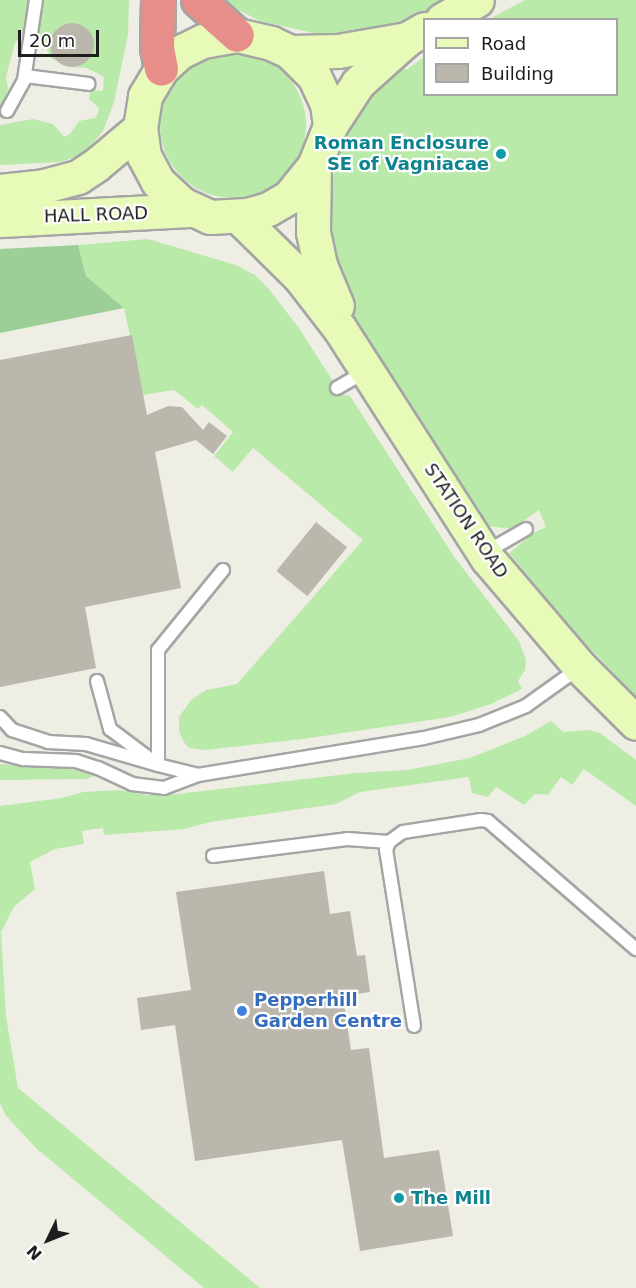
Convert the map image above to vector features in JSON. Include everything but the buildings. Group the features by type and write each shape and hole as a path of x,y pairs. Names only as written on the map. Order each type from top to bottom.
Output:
{"highway":[{"path":"158,0 157,48 161,69"},
{"path":"198,0 237,35"}],"main road":[{"path":"445,18 477,0"},
{"path":"290,52 338,51 416,34"},
{"path":"330,126 327,104 314,76 290,52 272,43 237,35 203,41 180,52 161,69 145,96 140,128 144,156 153,176 170,195 192,210 210,217 239,217 281,202 294,193 314,166 330,126 358,83 416,34"},
{"name":"HALL ROAD","path":"0,191 44,186 78,177 140,128"},
{"name":"STATION ROAD","path":"314,166 313,231 325,280 336,303 340,328"},
{"name":"HALL ROAD","path":"0,220 192,210"},
{"name":"STATION ROAD","path":"239,217 299,276 340,328 484,554 580,667 636,723"}],"lane":[{"path":"7,111 21,88 25,76 36,0"},
{"path":"25,76 89,84"},
{"path":"337,388 367,371"},
{"path":"484,554 526,529"},
{"path":"158,765 158,650 223,570"},
{"path":"0,753 23,759 76,760 132,784 164,788 198,775 424,738 478,725 526,706 580,667"},
{"path":"97,681 110,729 158,765"},
{"path":"0,717 12,730 48,742 86,744 198,775"},
{"path":"213,856 347,839 389,842 403,832 488,821 636,949"},
{"path":"389,842 387,850 414,1026"}],"green space":[{"path":"0,0 29,0 22,35 15,43 6,77 8,89 0,110"},
{"path":"43,0 129,0 128,35 114,102 103,131 89,148 77,156 61,162 0,165 0,125 33,119 53,124 64,137 70,134 79,121 95,118 98,113 99,108 89,99 90,90 103,91 104,77 87,68 71,67 78,66 90,58 93,38 85,27 78,24 63,25 57,28 50,41 53,56 57,62 51,58 39,33 39,12"},
{"path":"219,0 453,0 412,21 332,37 260,21"},
{"path":"525,0 636,0 636,697 569,626 509,553 535,532 546,527 539,510 512,529 487,526 418,426 349,314 340,293 325,210 336,164 359,100 400,62 406,70 423,58 423,96 618,96 618,18 491,18"},
{"path":"233,52 261,58 284,74 300,97 306,125 300,153 284,176 261,192 233,198 205,192 182,176 166,153 160,125 166,97 182,74 205,58"},
{"path":"148,239 236,265 255,275 268,288 299,328 341,394 350,396 455,558 519,641 526,660 525,670 518,681 522,688 491,704 450,717 303,739 205,750 189,748 183,741 179,731 179,717 191,700 206,690 237,684 363,540 253,448 233,472 214,456 233,432 202,405 198,409 174,390 143,395 124,308 86,276 78,245"},
{"path":"78,245 86,276 124,308 0,333 0,249"},
{"path":"551,721 563,732 589,730 600,733 636,760 636,806 584,769 572,785 561,777 548,795 535,794 524,805 496,787 488,797 472,793 469,777 360,792 336,804 210,822 184,829 104,835 103,828 82,831 84,844 55,849 30,862 35,889 14,907 1,932 6,1016 18,1088 260,1288 204,1288 37,1149 6,1116 0,1103 0,806 62,798 83,792 119,790 147,795 177,794 356,773 407,770 470,758 525,736"},
{"path":"0,764 81,770 97,775 87,779 0,780"}],"place":[{"name":"Roman Enclosure SE of Vagniacae","path":"501,154"},
{"name":"Pepperhill Garden Centre","path":"242,1011"},
{"name":"The Mill","path":"399,1198"}]}
